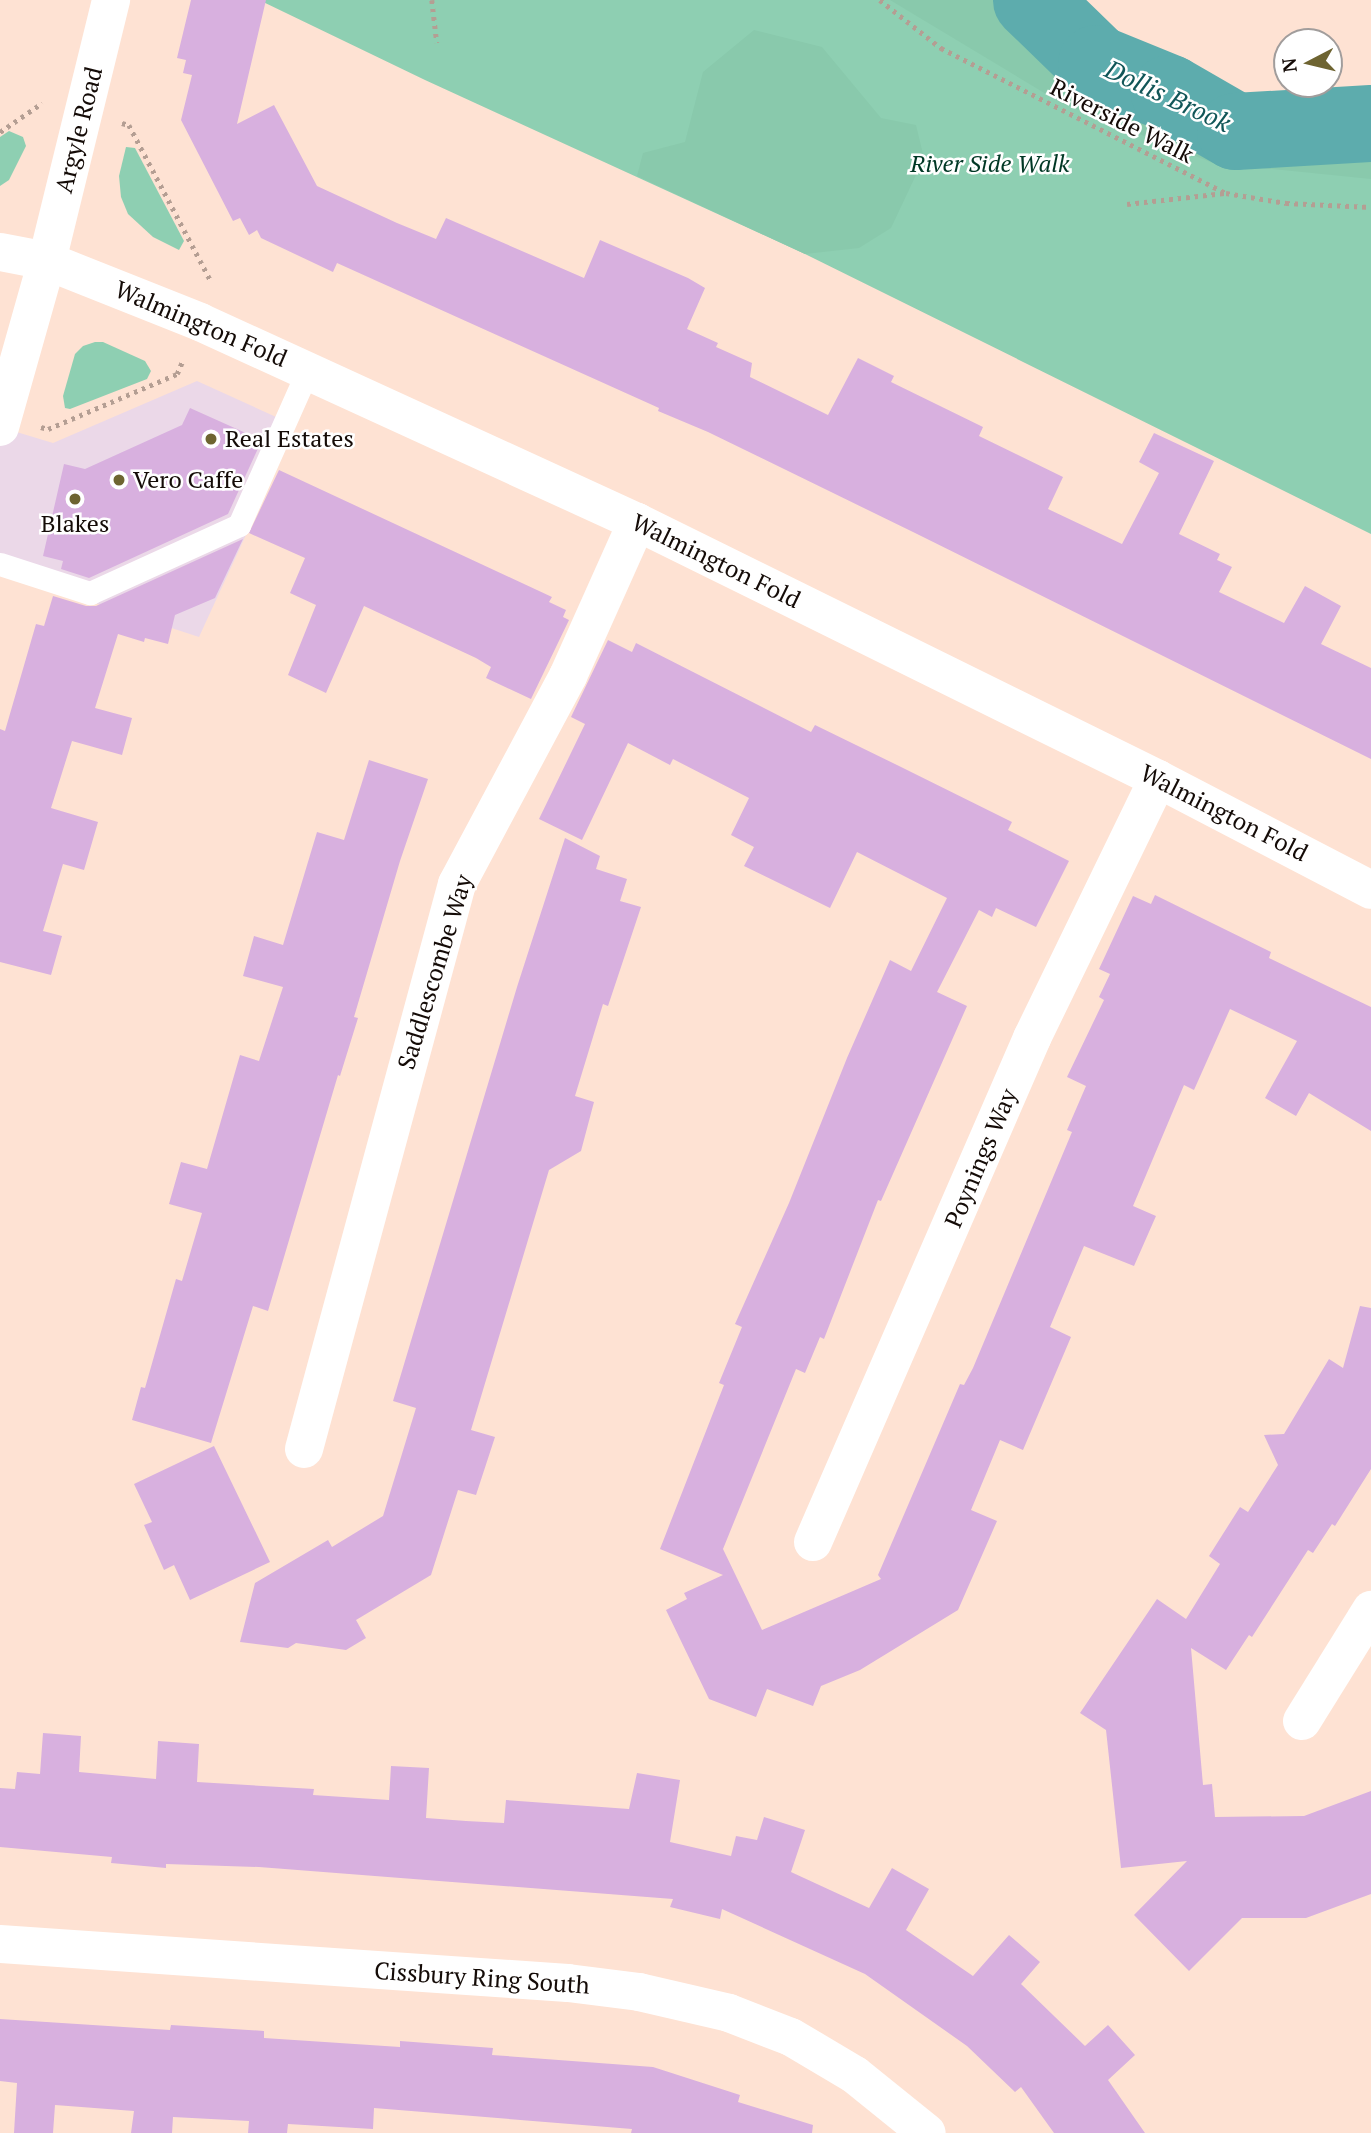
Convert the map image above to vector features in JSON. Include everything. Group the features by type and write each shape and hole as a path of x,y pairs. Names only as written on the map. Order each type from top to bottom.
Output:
{"street":[{"name":"Argyle Road","path":"0,427 47,261 111,0"},
{"name":"Walmington Fold","path":"0,253 47,261 188,317 637,522 1158,779 1371,890"},
{"name":"Saddlescombe Way","path":"304,1450 457,884 568,676 637,522"},
{"name":"Poynings Way","path":"813,1542 1032,1038 1158,779"},
{"path":"1302,1721 1371,1609"},
{"name":"Cissbury Ring South","path":"0,1944 554,1982 639,1992 729,2013 791,2037 855,2075 927,2133"}],"lane":[{"path":"0,564 90,593 239,525 307,370"}],"path":[{"path":"432,0 437,43"},
{"name":"Riverside Walk","path":"880,0 941,48 1226,193 1286,203 1371,206"},
{"path":"1127,204 1226,193"}],"shaded area":[{"path":"197,381 296,426 199,637 0,572 0,427 53,443"}],"green space":[{"name":"River Side Walk","path":"259,0 1058,0 1077,24 1229,101 1241,111 1286,111 1330,105 1371,107 1371,534 805,254 425,80"},
{"path":"890,0 1058,0 1077,24 1229,101 1241,111 1286,111 1330,105 1371,107 1371,179 1213,163 1061,103"},
{"path":"754,30 822,47 881,118 916,125 924,158 891,228 859,248 805,254 637,176 643,153 685,142 703,72"},
{"path":"9,131 23,137 26,146 9,180 0,186 0,137"},
{"path":"126,147 135,148 184,241 179,250 153,237 128,214 121,197 119,176"},
{"path":"103,342 145,361 151,371 147,379 70,409 65,408 63,396 75,354 83,346"}],"building":[{"path":"191,0 266,0 237,124 274,105 317,186 397,223 436,239 446,218 584,278 600,240 688,278 705,288 687,329 718,343 716,347 752,363 750,377 828,415 858,358 894,376 891,382 983,427 979,436 1063,477 1048,509 1122,544 1159,473 1139,462 1154,433 1214,461 1179,534 1220,554 1217,560 1232,567 1219,592 1284,623 1305,586 1341,606 1321,644 1371,668 1371,759 913,532 708,432 658,411 659,408 337,263 333,272 261,238 257,230 249,235 240,218 233,221 181,120 192,75 183,73 186,60 177,58"},
{"path":"190,408 248,434 246,439 260,444 228,514 89,578 61,569 63,561 43,556 64,464 85,469 182,425"},
{"path":"279,470 552,597 549,602 566,610 563,617 569,620 531,699 486,678 491,667 476,658 364,606 326,693 288,675 316,605 290,593 305,558 249,533"},
{"path":"243,539 215,598 175,615 168,644 145,638 144,642 118,634 95,708 132,718 122,755 72,741 51,808 98,822 84,870 63,864 43,931 62,936 51,975 0,962 0,729 5,731 36,624 44,626 53,596 86,606 96,606"},
{"path":"608,640 632,652 636,643 811,732 815,725 1012,822 1008,830 1069,861 1036,927 996,908 992,917 979,910 937,992 967,1006 881,1201 878,1200 824,1339 820,1337 805,1373 796,1369 723,1549 762,1630 881,1579 878,1575 960,1384 964,1385 973,1368 1072,1132 1067,1130 1086,1086 1067,1077 1104,1000 1099,997 1110,974 1099,969 1133,896 1151,904 1155,895 1271,952 1269,958 1371,1007 1371,1131 1309,1093 1296,1116 1265,1098 1297,1041 1230,1009 1194,1090 1184,1085 1133,1206 1156,1216 1134,1266 1084,1246 1050,1327 1071,1337 1023,1450 1000,1440 971,1510 997,1521 958,1610 860,1670 821,1686 813,1706 767,1689 756,1717 709,1699 666,1610 687,1599 684,1593 723,1575 660,1549 724,1385 719,1383 742,1327 735,1324 789,1203 890,960 911,971 947,898 857,852 830,908 744,866 754,847 731,835 749,798 673,759 670,765 628,743 582,840 539,819 585,724 571,717"},
{"path":"369,760 428,779 400,861 354,1017 358,1018 340,1076 338,1075 268,1311 253,1306 211,1443 132,1420 141,1387 145,1388 176,1279 182,1281 202,1213 169,1204 181,1162 207,1169 240,1055 259,1061 283,987 243,976 254,936 283,945 317,832 344,840"},
{"path":"565,838 600,856 596,869 627,879 620,901 641,907 608,1006 603,1004 575,1096 594,1102 581,1151 549,1170 471,1430 495,1437 476,1495 458,1490 431,1575 356,1620 366,1638 346,1650 296,1643 288,1648 240,1642 255,1583 328,1540 332,1547 383,1516 416,1408 393,1401 517,987"},
{"path":"1360,1306 1371,1308 1371,1469 1335,1526 1332,1524 1313,1553 1308,1550 1252,1637 1249,1635 1226,1670 1191,1648 1203,1785 1212,1784 1215,1817 1304,1816 1371,1791 1371,1894 1306,1918 1242,1918 1189,1971 1134,1915 1187,1861 1121,1868 1106,1730 1080,1713 1157,1599 1186,1619 1220,1564 1209,1556 1240,1507 1248,1512 1278,1465 1264,1435 1284,1434 1329,1359 1343,1368"},
{"path":"214,1446 270,1562 190,1600 174,1565 164,1570 144,1525 152,1522 134,1484"},
{"path":"43,1733 81,1736 79,1772 156,1779 158,1741 199,1744 197,1782 314,1789 313,1795 389,1800 391,1766 429,1768 426,1818 466,1821 504,1823 506,1800 629,1809 637,1773 680,1780 670,1842 731,1856 736,1836 757,1840 764,1817 805,1830 791,1872 869,1908 892,1868 929,1889 906,1930 973,1976 1009,1935 1040,1962 1021,1984 1085,2046 1108,2025 1135,2055 1108,2080 1145,2133 1054,2133 1021,2087 1015,2092 967,2046 865,1974 722,1909 720,1919 670,1907 673,1899 259,1867 166,1864 166,1868 111,1863 112,1857 0,1847 0,1788 15,1789 17,1772 40,1774"},
{"path":"0,2019 170,2030 171,2025 264,2031 264,2038 400,2047 400,2041 493,2048 492,2055 653,2067 740,2095 738,2102 813,2125 812,2133 631,2133 632,2129 374,2108 373,2129 288,2124 287,2133 248,2133 249,2121 173,2117 172,2133 131,2133 134,2111 55,2105 53,2133 14,2133 17,2083 0,2081"}],"waterway":[{"name":"Dollis Brook","path":"1031,0 1096,63 1169,93 1235,131 1371,123"}],"place":[{"name":"Real Estates","path":"211,439"},
{"name":"Vero Caffe","path":"119,480"},
{"name":"Blakes","path":"75,499"}]}
